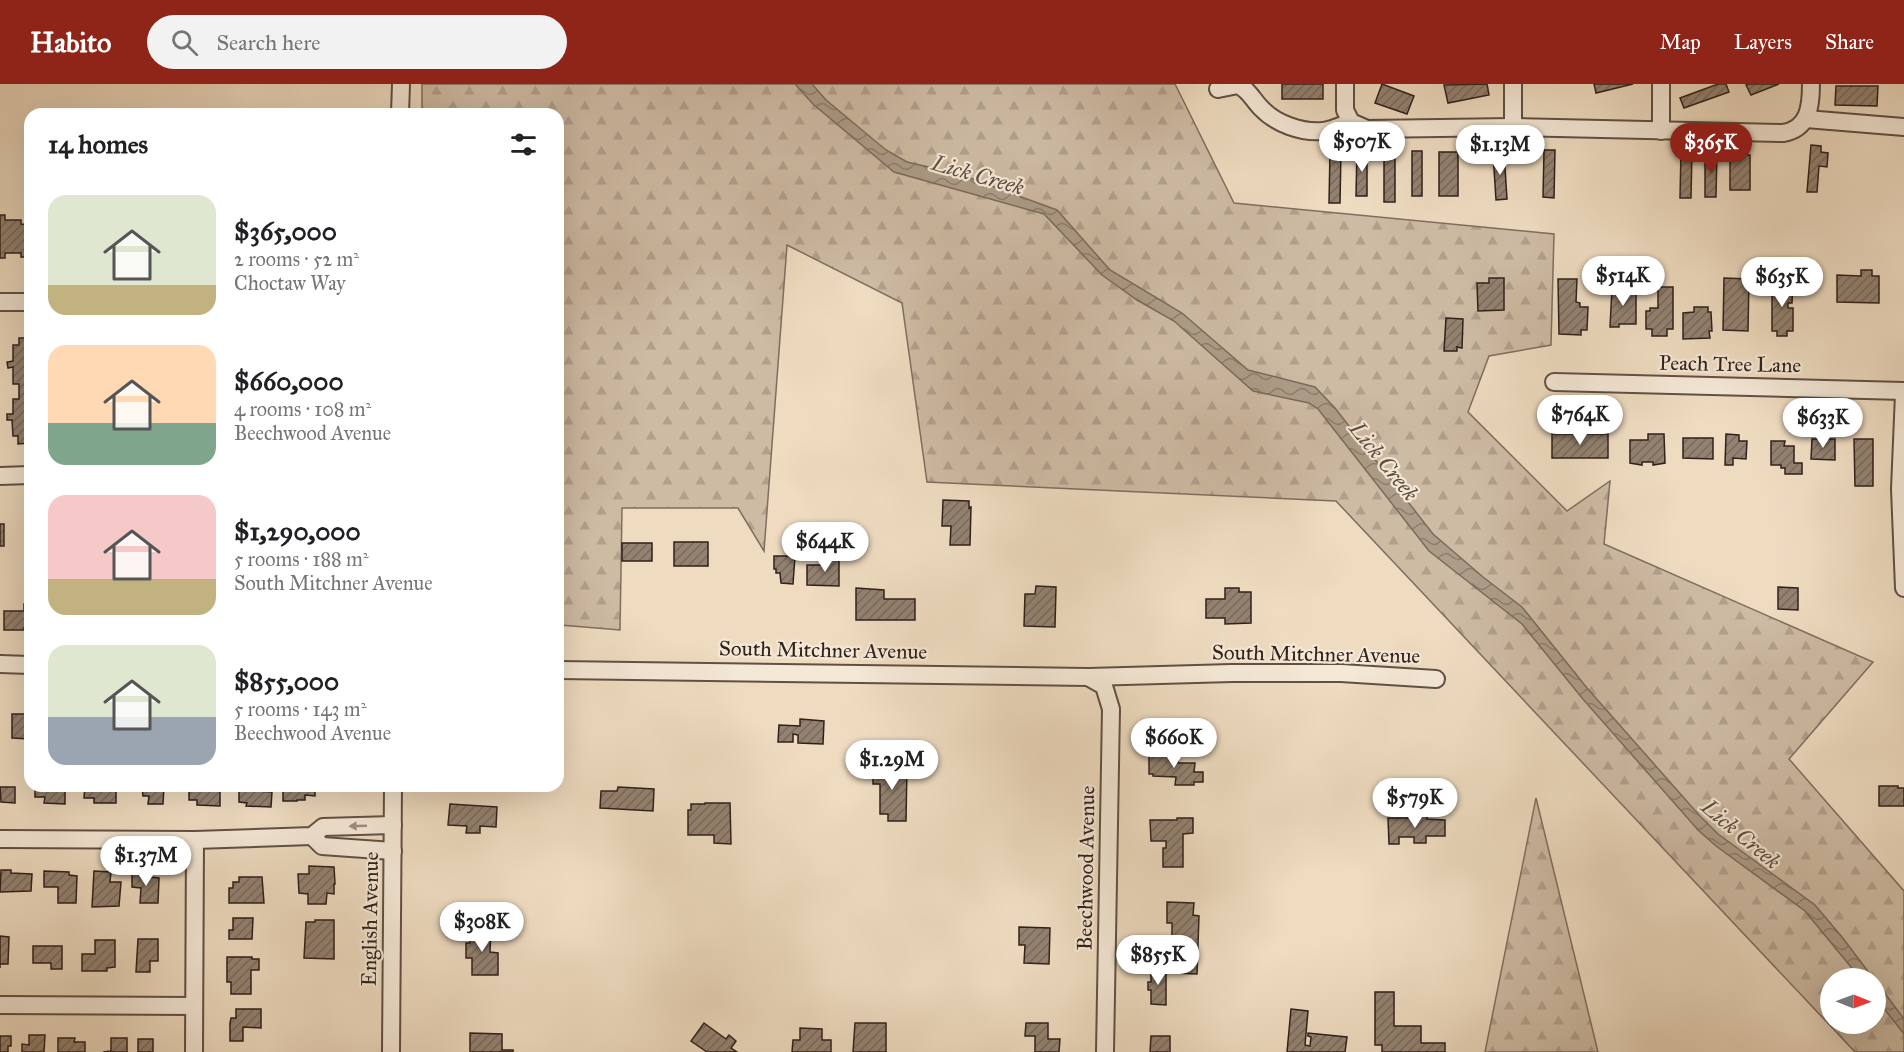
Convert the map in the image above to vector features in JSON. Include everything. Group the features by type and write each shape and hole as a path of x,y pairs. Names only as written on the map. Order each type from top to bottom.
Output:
{"street":[{"path":"400,108 401,84"},
{"path":"1345,84 1345,110 1350,122"},
{"path":"1513,84 1513,127"},
{"path":"1661,84 1661,131"},
{"path":"1218,89 1238,85 1246,89 1263,110 1280,122 1296,128 1322,131 1350,122 1367,129 1513,127 1783,133 1796,129 1806,119 1811,102 1811,84"},
{"path":"1806,119 1904,128"},
{"path":"0,302 24,302"},
{"name":"Peach Tree Lane","path":"1554,382 1904,392"},
{"path":"1904,392 1900,489 1904,588"},
{"path":"0,476 24,475"},
{"path":"0,664 24,664"},
{"name":"South Mitchner Avenue","path":"564,670 1088,677 1341,672 1436,679"},
{"name":"Beechwood Avenue","path":"1088,677 1104,687 1111,709 1105,1052"},
{"name":"English Avenue","path":"391,1052 393,792"},
{"path":"0,838 195,840 312,836 323,827 393,825"},
{"path":"312,836 322,846 393,851"},
{"path":"194,1052 195,840"},
{"path":"0,1005 194,1006"}],"green space":[{"path":"422,84 1175,84 1234,203 1554,234 1551,345 1489,356 1468,412 1567,511 1610,481 1604,544 1873,662 1789,759 1904,891 1904,1052 1855,1052 1838,1034 1886,1034 1886,968 1820,968 1820,1015 1336,501 927,482 902,303 787,245 764,551 738,508 622,508 620,630 564,625 564,108 422,108"},
{"path":"1536,798 1598,1052 1485,1052"}],"water":[{"name":"Lick Creek","path":"795,84 812,84 826,100 886,150 907,162 959,174 1057,210 1110,270 1182,313 1248,370 1315,387 1335,408 1433,534 1522,607 1587,688 1699,815 1718,834 1815,905 1865,968 1852,968 1805,911 1716,846 1698,830 1582,698 1522,624 1429,551 1318,409 1309,403 1253,391 1174,321 1137,300 1102,275 1044,214 894,172 813,104"},
{"path":"1886,995 1904,1019 1904,1034 1886,1011"}],"building":[{"path":"1282,84 1323,84 1323,99 1282,99"},
{"path":"1382,84 1414,96 1407,114 1375,103"},
{"path":"1487,84 1489,95 1448,103 1444,85"},
{"path":"1594,84 1633,84 1596,93"},
{"path":"1718,84 1726,84 1729,92 1684,108 1680,98"},
{"path":"1779,84 1751,95 1746,85"},
{"path":"1836,86 1878,86 1877,106 1835,105"},
{"path":"1811,145 1821,146 1821,152 1828,153 1827,167 1819,166 1817,192 1807,192"},
{"path":"1357,150 1367,150 1367,196 1356,196"},
{"path":"1384,150 1395,150 1395,202 1384,202"},
{"path":"1544,150 1555,150 1554,198 1543,197"},
{"path":"1330,151 1341,151 1340,203 1329,203"},
{"path":"1412,151 1422,151 1422,196 1412,196"},
{"path":"1681,151 1692,151 1691,198 1680,198"},
{"path":"1705,151 1717,151 1716,197 1705,197"},
{"path":"1439,152 1458,152 1458,196 1439,196"},
{"path":"1504,152 1507,199 1496,200 1493,153"},
{"path":"1730,155 1750,155 1750,190 1730,190"},
{"path":"0,215 5,215 5,220 21,220 21,224 24,224 24,257 21,257 21,253 5,253 5,258 0,258"},
{"path":"1861,270 1872,270 1872,276 1879,276 1879,303 1837,302 1837,275 1861,276"},
{"path":"1489,278 1504,278 1504,310 1478,311 1477,283 1489,283"},
{"path":"1724,278 1749,279 1748,331 1723,330"},
{"path":"1558,279 1577,279 1576,302 1580,303 1580,307 1588,307 1587,330 1581,330 1581,335 1559,334"},
{"path":"1772,283 1793,283 1792,303 1788,303 1788,308 1793,308 1793,331 1787,331 1787,336 1777,336 1777,331 1772,331"},
{"path":"1658,287 1673,287 1673,329 1667,329 1667,336 1652,336 1652,329 1646,329 1646,311 1650,311 1650,308 1658,308"},
{"path":"1612,288 1636,288 1636,324 1619,324 1619,327 1610,327"},
{"path":"1694,307 1708,307 1708,312 1711,312 1710,338 1683,339 1683,313 1694,312"},
{"path":"1446,318 1463,319 1462,348 1457,347 1457,351 1444,351"},
{"path":"19,338 24,338 24,444 18,444 18,436 13,436 12,420 7,420 7,414 13,414 13,399 19,399 19,384 13,384 13,367 8,368 7,362 13,361 13,345 19,345"},
{"path":"1552,434 1608,434 1608,458 1552,458"},
{"path":"1648,434 1664,434 1665,463 1653,465 1653,462 1642,462 1642,465 1630,463 1630,440 1648,440"},
{"path":"1726,434 1739,435 1739,441 1747,441 1746,459 1733,458 1733,465 1725,465"},
{"path":"1683,438 1713,438 1713,459 1683,458"},
{"path":"1812,439 1835,439 1835,460 1811,459"},
{"path":"1854,439 1873,439 1873,486 1855,486"},
{"path":"1771,441 1785,441 1784,446 1794,446 1794,463 1802,463 1802,474 1785,474 1785,468 1781,468 1781,465 1771,465"},
{"path":"943,500 969,501 969,508 971,507 970,545 950,545 951,526 942,526"},
{"path":"0,524 4,524 4,546 0,546"},
{"path":"674,542 708,542 708,566 674,566"},
{"path":"622,543 652,543 652,561 622,561"},
{"path":"774,556 795,556 793,584 781,583 780,573 776,573 774,569"},
{"path":"827,556 839,556 839,586 807,585 807,565 827,565"},
{"path":"1036,586 1056,587 1055,627 1024,626 1025,594 1035,594"},
{"path":"1778,587 1798,588 1798,610 1778,609"},
{"path":"856,588 884,590 884,599 915,599 915,620 856,620"},
{"path":"1225,588 1239,588 1239,592 1251,592 1251,623 1225,624 1225,618 1206,618 1206,599 1225,599"},
{"path":"4,611 24,611 24,630 4,630"},
{"path":"12,714 24,714 24,739 12,738"},
{"path":"800,719 824,721 823,744 798,743 798,735 793,734 793,742 778,742 779,725 800,726"},
{"path":"1149,752 1179,753 1178,763 1195,763 1194,772 1203,772 1203,782 1194,782 1194,785 1175,785 1176,777 1149,774"},
{"path":"873,767 907,767 906,821 888,821 888,814 880,814 880,784 873,784"},
{"path":"1879,786 1904,788 1904,806 1879,806"},
{"path":"0,787 15,787 15,803 1,802"},
{"path":"618,787 654,789 653,811 600,808 601,791 617,791"},
{"path":"35,792 65,792 65,804 44,803 45,797 35,797"},
{"path":"84,792 116,792 116,803 94,803 94,798 84,798"},
{"path":"143,792 164,792 163,804 148,804 149,796 143,796"},
{"path":"189,792 220,792 220,806 197,805 197,800 189,800"},
{"path":"239,792 272,792 271,807 246,806 247,803 239,802"},
{"path":"283,792 315,792 315,796 305,795 305,800 283,801"},
{"path":"730,803 731,844 714,843 714,835 688,835 688,810 691,810 691,804"},
{"path":"450,804 497,807 496,827 480,826 480,833 466,833 467,826 448,825"},
{"path":"1414,814 1428,814 1427,819 1445,820 1445,836 1426,836 1426,843 1414,843 1414,837 1399,837 1399,844 1389,844 1388,818 1414,818"},
{"path":"1177,818 1193,818 1193,833 1183,834 1183,867 1163,867 1163,848 1166,848 1166,841 1151,841 1150,820 1177,820"},
{"path":"309,866 334,867 334,894 327,893 326,904 308,904 308,894 299,893 298,874 309,874"},
{"path":"1,870 32,874 31,891 0,892"},
{"path":"44,871 69,872 69,875 77,876 76,903 58,903 58,887 44,887"},
{"path":"94,871 111,872 110,882 121,882 119,906 92,907"},
{"path":"132,872 149,873 149,877 159,878 158,903 140,903 141,888 132,887"},
{"path":"239,877 262,877 264,903 229,903 229,888 233,888 233,882 239,882"},
{"path":"1167,902 1194,903 1193,915 1199,916 1197,974 1172,973 1172,958 1180,958 1180,954 1156,954 1156,938 1172,938 1172,923 1167,923"},
{"path":"233,918 253,918 252,939 229,939 229,930 233,930"},
{"path":"315,920 334,920 334,959 304,958 306,922 315,922"},
{"path":"1019,927 1050,928 1049,964 1024,963 1025,945 1019,945"},
{"path":"470,928 491,929 490,952 498,953 498,975 472,975 472,958 466,958 466,943 470,943"},
{"path":"0,936 9,937 8,964 0,964"},
{"path":"138,939 158,939 158,961 150,961 150,972 136,972"},
{"path":"95,940 115,940 115,967 107,968 107,971 82,971 82,954 95,954"},
{"path":"33,946 62,946 62,969 51,969 51,963 33,963"},
{"path":"227,957 259,959 259,970 251,970 251,994 231,994 231,982 227,982"},
{"path":"1151,967 1166,967 1166,1005 1151,1004 1151,990 1148,990 1148,982 1151,982"},
{"path":"1375,992 1394,992 1394,1026 1421,1026 1421,1043 1445,1043 1445,1052 1382,1052 1382,1045 1375,1045"},
{"path":"236,1009 261,1009 261,1028 243,1027 243,1041 230,1041 230,1023 231,1018 236,1018"},
{"path":"1291,1009 1308,1011 1305,1045 1310,1046 1311,1037 1308,1033 1347,1037 1345,1052 1287,1052"},
{"path":"704,1023 726,1039 729,1035 736,1041 731,1048 737,1052 707,1052 691,1041"},
{"path":"855,1023 886,1023 886,1052 853,1052"},
{"path":"1026,1023 1048,1023 1048,1039 1060,1039 1059,1052 1035,1052 1035,1036 1025,1036"},
{"path":"800,1028 822,1029 822,1040 831,1040 831,1052 792,1052 793,1040 800,1040"},
{"path":"470,1033 502,1034 502,1050 513,1050 513,1052 470,1052"},
{"path":"29,1035 45,1035 44,1052 22,1052 22,1044 29,1045"},
{"path":"0,1036 11,1036 11,1046 8,1046 8,1052 0,1052"},
{"path":"1151,1036 1170,1036 1170,1052 1150,1052"},
{"path":"58,1038 75,1038 74,1042 85,1042 85,1052 58,1052"},
{"path":"111,1038 127,1038 127,1052 103,1052 111,1051"},
{"path":"138,1039 153,1039 153,1052 138,1052"}]}
